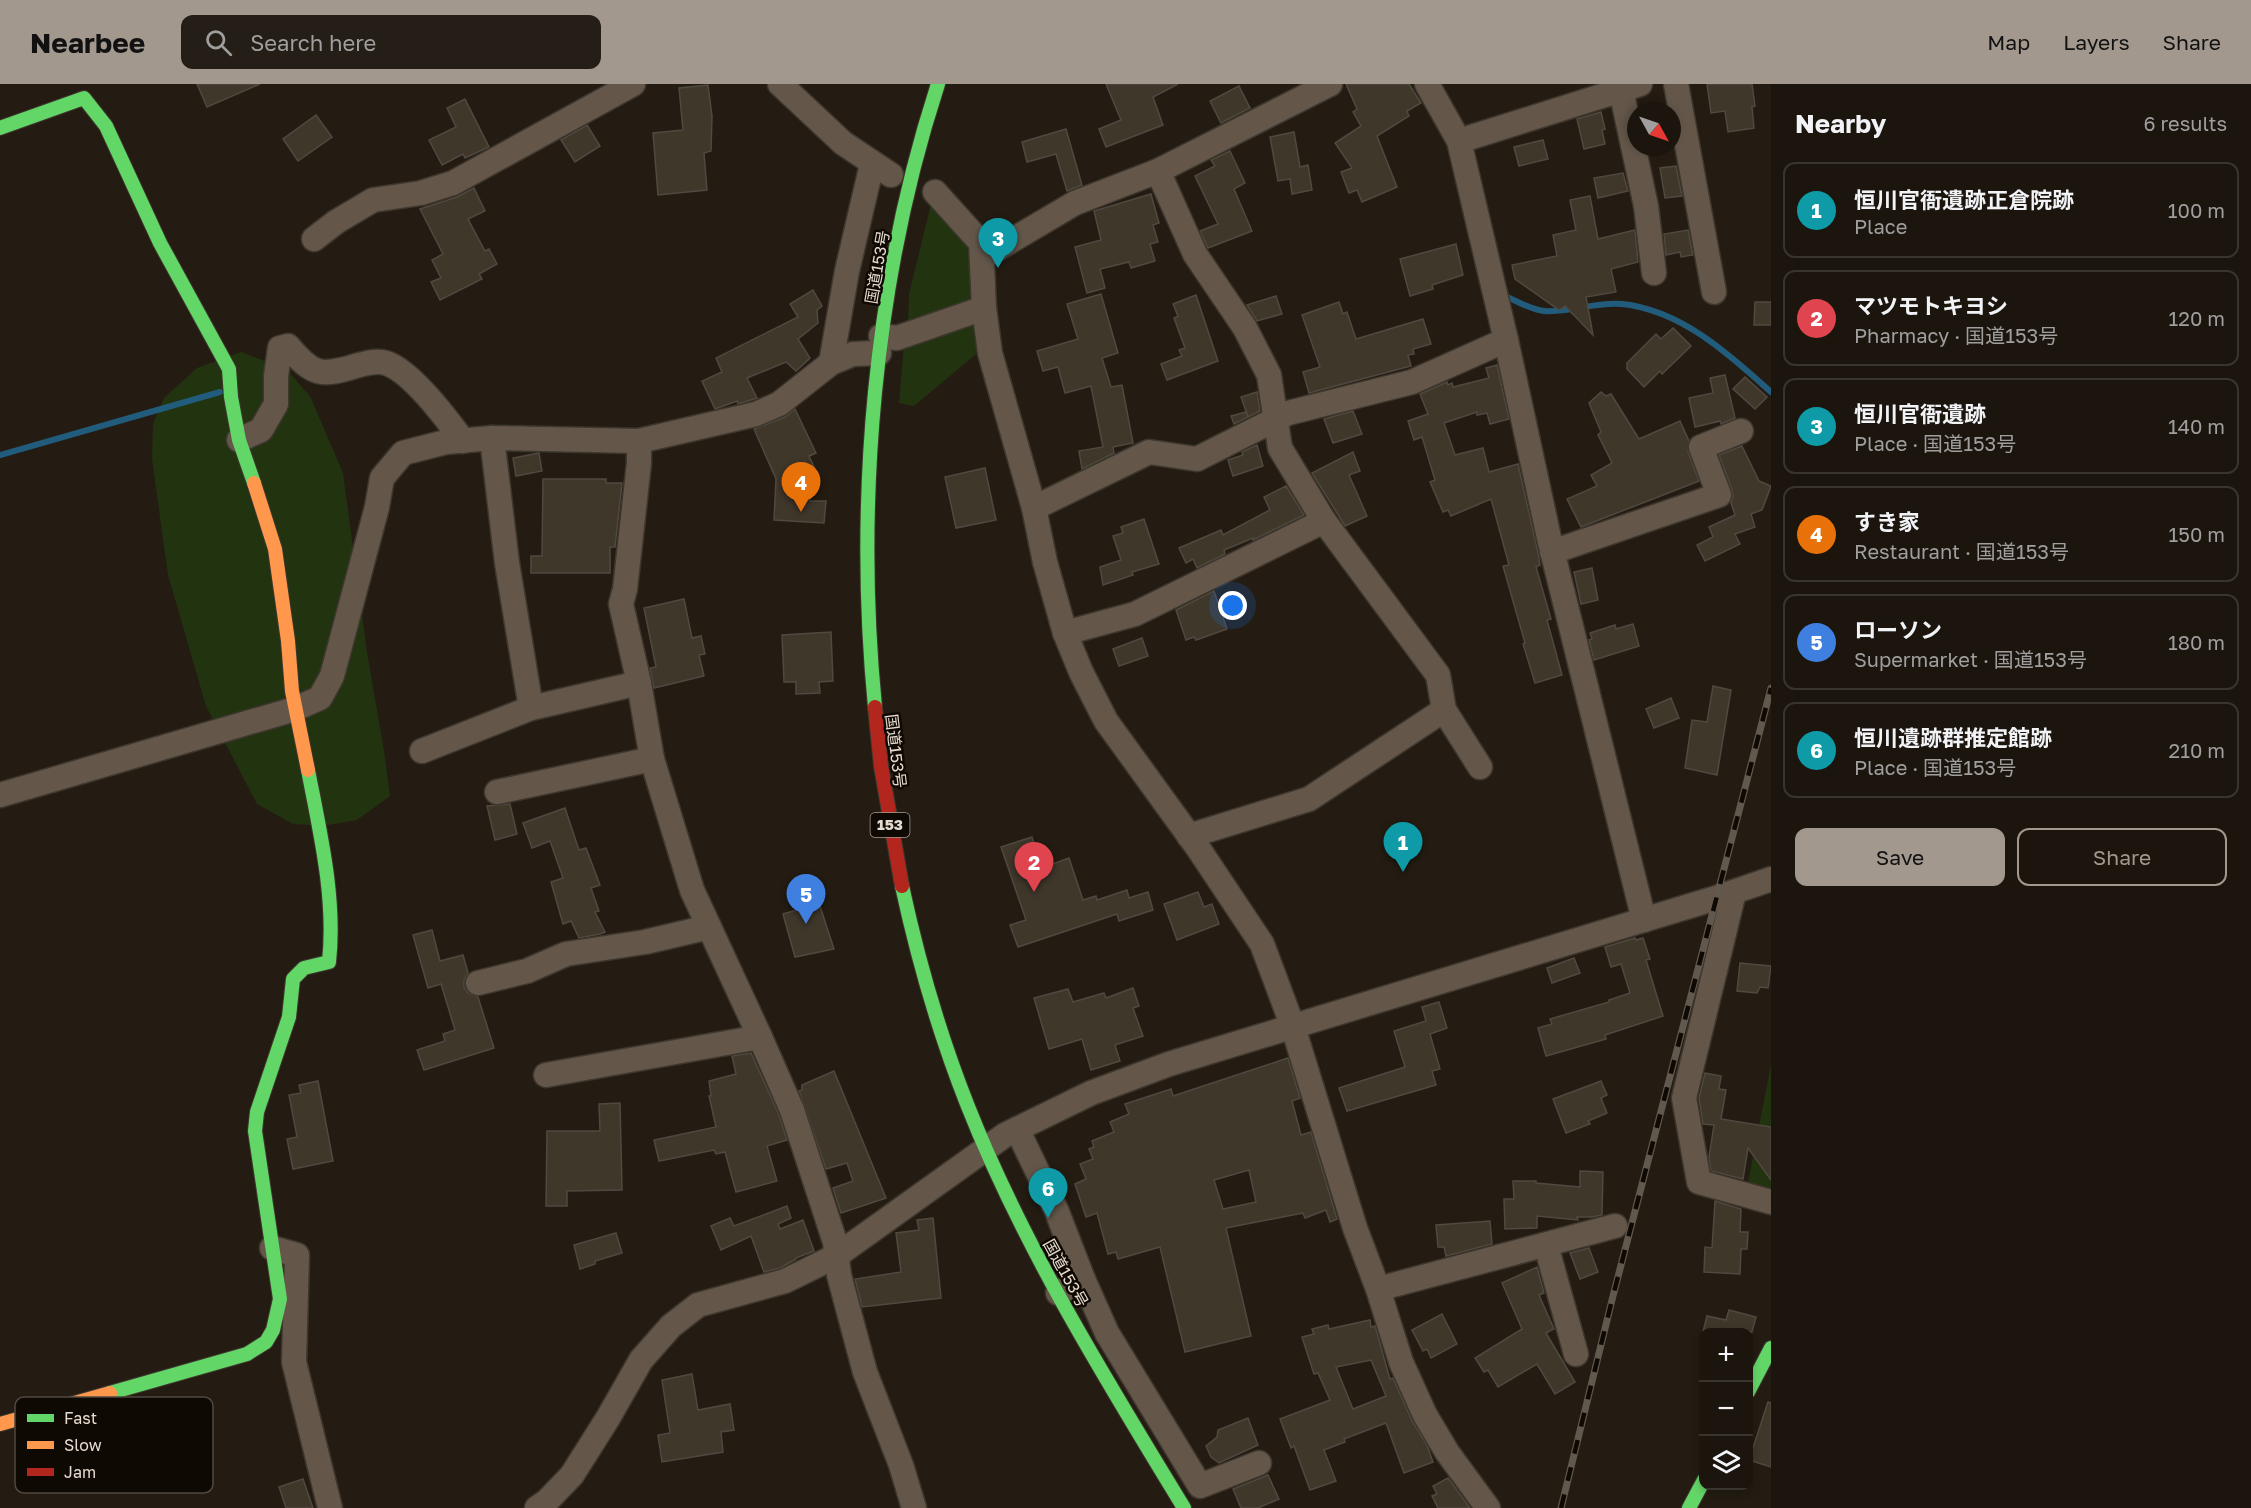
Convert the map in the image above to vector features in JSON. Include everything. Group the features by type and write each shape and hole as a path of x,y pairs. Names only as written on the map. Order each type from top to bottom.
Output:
{"main road":[{"name":"国道153号","path":"938,84 912,169 880,345 868,529 869,632 880,764 902,886 918,955 966,1100 1015,1212 1058,1293 1184,1508"},
{"path":"0,128 84,98 106,126 160,243 229,369 231,397 239,440 258,493 274,549 288,641 289,672 327,881 331,944 329,962 303,968 293,979 289,1017 257,1112 255,1131 280,1299 273,1330 266,1342 247,1354 95,1397"},
{"path":"1753,1384 1771,1348"},
{"path":"0,1424 15,1420"},
{"path":"1689,1508 1699,1489"}],"street":[{"path":"314,239 336,222 373,200 400,197 453,183 633,84"},
{"path":"780,84 843,143 882,170 847,272 831,363"},
{"path":"982,258 1075,203 1158,171 1330,84"},
{"path":"1427,84 1459,141 1506,340 1552,552 1644,920"},
{"path":"1676,84 1714,292"},
{"path":"1459,141 1631,87 1654,273"},
{"path":"1158,171 1195,254 1245,328 1269,375 1280,447 1324,521 1438,675 1444,710 1480,767"},
{"path":"935,192 981,243 984,308 990,353 1034,508 1045,562 1065,633 1081,672 1106,721 1189,836 1262,944 1293,1027 1355,1228 1378,1289 1401,1362 1425,1415 1447,1452 1488,1508"},
{"path":"0,795 295,709 320,698 332,676 377,507 382,478 403,453 446,442 492,438 639,441 756,414 779,405 831,363 984,308"},
{"path":"1034,508 1149,452 1197,459 1288,413 1412,382 1506,340"},
{"path":"239,440 261,430 276,404 276,376 280,348 288,345 310,369 320,372 338,372 372,361 385,362 397,368 444,415 463,441"},
{"path":"1552,552 1719,495 1701,447 1741,431"},
{"path":"492,438 507,563 531,708"},
{"path":"639,441 639,463 625,589 621,604 639,683 652,759 692,890 792,1110 835,1242 839,1275 865,1372 902,1465 914,1508"},
{"path":"1065,633 1135,614 1324,521"},
{"path":"422,751 531,708 639,683"},
{"path":"1189,836 1310,798 1444,710"},
{"path":"497,792 652,759"},
{"path":"537,1508 572,1475 641,1360 671,1326 698,1305 785,1281 836,1256 986,1147 1017,1129 1091,1093 1158,1068 1771,879"},
{"path":"1734,892 1684,1098 1699,1182 1771,1202"},
{"path":"478,983 527,971 566,954 645,942 709,927"},
{"path":"546,1075 760,1036"},
{"path":"1017,1129 1057,1212 1107,1334 1200,1486 1259,1463"},
{"path":"1378,1289 1615,1226"},
{"path":"1546,1245 1576,1354"},
{"path":"272,1248 297,1255 294,1362 330,1508"},
{"path":"1058,1293 1083,1280"}],"green space":[{"path":"931,204 969,244 975,301 908,324 909,294"},
{"path":"976,322 981,350 914,406 899,403 904,345"},
{"path":"241,352 286,369 310,396 343,473 367,652 390,796 357,820 322,826 293,824 257,804 206,706 168,575 152,459 153,424 164,398 197,368"},
{"path":"1771,1065 1771,1194 1747,1187"}],"building":[{"path":"197,84 260,84 207,107"},
{"path":"1106,84 1178,84 1153,97 1163,125 1106,147 1099,129 1121,120"},
{"path":"1346,84 1409,84 1421,103 1407,111 1409,116 1377,136 1397,187 1362,202 1357,190 1349,193 1341,172 1352,168 1335,143 1361,126 1353,112 1357,109"},
{"path":"1707,84 1752,84 1755,106 1752,107 1754,128 1728,132 1725,111 1711,113"},
{"path":"708,85 712,116 711,151 704,153 707,190 658,195 653,133 683,130 679,88"},
{"path":"1239,86 1250,108 1221,123 1210,101"},
{"path":"465,99 489,147 465,158 463,154 442,165 429,140 456,127 447,108"},
{"path":"1601,112 1605,129 1602,130 1605,144 1584,149 1577,119"},
{"path":"316,115 332,137 298,161 283,139"},
{"path":"587,125 600,146 575,162 561,140"},
{"path":"1066,129 1082,185 1067,191 1056,154 1027,162 1022,142"},
{"path":"1294,132 1300,167 1308,165 1312,190 1292,194 1290,179 1278,181 1270,137"},
{"path":"1543,140 1548,159 1519,166 1514,147"},
{"path":"1230,151 1245,183 1234,189 1252,231 1208,248 1200,231 1218,224 1195,176 1215,166 1211,160"},
{"path":"1676,166 1682,196 1665,198 1660,168"},
{"path":"1623,173 1628,191 1598,198 1594,178"},
{"path":"474,188 485,211 468,219 485,251 489,249 497,264 479,274 482,279 440,300 431,282 441,278 432,260 443,254 420,209 457,197"},
{"path":"1151,194 1159,223 1153,225 1158,242 1150,244 1155,261 1131,268 1129,262 1100,269 1105,288 1087,293 1075,247 1101,240 1094,211"},
{"path":"1590,196 1598,239 1635,230 1638,262 1611,269 1616,292 1586,297 1593,335 1565,306 1559,310 1515,279 1512,265 1557,256 1553,235 1576,230 1570,200"},
{"path":"1688,230 1693,255 1681,257 1680,252 1666,255 1664,234"},
{"path":"1456,244 1463,275 1432,285 1433,289 1410,296 1400,259"},
{"path":"813,290 822,306 817,310 818,323 798,339 810,358 796,371 786,362 747,378 757,398 738,404 737,401 715,409 702,381 722,372 716,358 798,317 790,304"},
{"path":"1101,294 1118,353 1102,358 1111,387 1122,385 1133,443 1113,447 1114,453 1082,469 1079,451 1103,447 1091,386 1065,393 1058,367 1043,371 1037,351 1078,339 1067,304"},
{"path":"1196,295 1218,361 1167,380 1161,364 1182,356 1179,350 1185,348 1174,318 1178,316 1173,304"},
{"path":"1276,296 1282,314 1257,321 1247,305"},
{"path":"1339,302 1343,314 1347,312 1356,339 1423,319 1431,344 1413,349 1414,354 1408,355 1411,366 1309,393 1303,372 1320,367 1302,315"},
{"path":"1755,302 1771,302 1771,325 1754,325"},
{"path":"1673,328 1691,346 1662,374 1660,371 1644,387 1627,369 1627,363 1656,334 1661,339"},
{"path":"1497,365 1509,419 1490,424 1487,413 1477,415 1477,412 1444,423 1455,455 1483,448 1489,472 1518,464 1538,553 1540,565 1536,567 1551,619 1547,620 1562,675 1535,683 1503,566 1509,565 1491,499 1451,516 1448,510 1443,512 1430,482 1435,480 1422,437 1414,440 1408,421 1428,414 1420,394 1447,382 1448,385 1452,383 1453,387 1489,378 1486,368"},
{"path":"1725,375 1735,418 1721,424 1720,421 1695,427 1689,398 1713,393 1710,378"},
{"path":"1745,377 1767,397 1755,409 1733,389"},
{"path":"1257,392 1260,411 1248,417 1241,397"},
{"path":"1601,392 1606,396 1611,394 1639,439 1680,421 1689,441 1688,452 1699,481 1581,527 1567,499 1597,486 1591,475 1612,463 1598,435 1601,432 1589,403"},
{"path":"795,409 816,453 809,456 817,473 811,475 810,501 826,501 824,523 774,520 776,479 754,429 785,417"},
{"path":"1353,411 1362,434 1333,443 1324,419"},
{"path":"1246,412 1248,417 1234,424 1231,416"},
{"path":"1257,445 1263,466 1233,476 1228,460 1243,455 1242,452"},
{"path":"1742,446 1759,481 1771,486 1762,510 1751,514 1755,527 1735,534 1740,544 1705,561 1697,545 1713,537 1709,527 1735,515 1731,503 1732,490 1719,455"},
{"path":"1353,452 1360,471 1349,475 1367,516 1345,526 1312,473"},
{"path":"539,453 542,471 516,476 513,458"},
{"path":"985,468 996,520 956,528 945,477"},
{"path":"543,479 606,479 606,483 622,483 615,547 610,547 610,573 531,573 531,556 542,556"},
{"path":"1286,486 1304,515 1253,540 1253,538 1224,550 1225,554 1197,568 1193,559 1186,563 1179,548 1221,530 1223,535 1270,510 1264,497"},
{"path":"1144,519 1159,564 1132,572 1133,575 1103,585 1100,567 1121,560 1113,536 1123,533 1121,527"},
{"path":"1592,568 1598,600 1581,604 1574,572"},
{"path":"1214,591 1227,629 1196,640 1194,637 1186,640 1176,610"},
{"path":"684,599 692,638 701,636 705,654 699,655 704,676 654,688 650,668 656,667 644,608"},
{"path":"1633,624 1639,646 1594,660 1589,640 1592,639 1590,633 1615,625 1616,629"},
{"path":"831,632 833,681 819,682 820,693 796,694 796,682 784,682 782,635"},
{"path":"1142,638 1148,656 1119,666 1113,649"},
{"path":"1713,686 1731,690 1717,775 1685,768 1692,720 1707,722"},
{"path":"1671,698 1679,718 1654,728 1646,709"},
{"path":"510,804 517,834 495,840 487,806"},
{"path":"565,808 579,850 586,848 600,885 591,888 599,911 595,912 605,932 600,934 579,938 571,921 563,924 551,882 563,878 550,841 532,848 523,823"},
{"path":"1032,837 1036,850 1053,864 1069,858 1083,900 1096,896 1097,900 1127,890 1129,898 1148,892 1153,910 1119,921 1117,914 1018,947 1010,925 1026,920 1001,847"},
{"path":"1198,892 1204,907 1212,904 1219,924 1177,940 1164,904"},
{"path":"819,903 834,949 795,957 783,914"},
{"path":"432,930 440,961 463,955 468,973 464,980 464,987 468,993 478,997 494,1048 424,1070 417,1050 445,1041 443,1034 455,1030 441,984 428,988 413,935"},
{"path":"1635,938 1636,940 1643,938 1650,959 1646,960 1663,1016 1605,1035 1606,1039 1546,1056 1538,1028 1552,1024 1550,1019 1609,1002 1609,1000 1630,993 1621,964 1611,967 1605,947"},
{"path":"1574,958 1580,973 1552,983 1547,968"},
{"path":"1740,963 1771,966 1768,988 1760,987 1757,993 1737,991"},
{"path":"1133,988 1139,1006 1133,1008 1143,1036 1115,1045 1120,1061 1091,1070 1082,1039 1049,1049 1034,998 1068,989 1073,1002 1104,993 1106,998"},
{"path":"1439,1002 1447,1028 1430,1034 1440,1069 1432,1071 1436,1085 1347,1111 1339,1088 1405,1067 1394,1031 1426,1021 1422,1007"},
{"path":"751,1053 779,1115 787,1140 767,1146 777,1181 736,1192 725,1152 716,1154 714,1150 659,1161 654,1140 716,1127 709,1096 711,1096 709,1081 736,1074 732,1056"},
{"path":"1288,1058 1300,1098 1292,1101 1301,1135 1311,1132 1337,1219 1330,1222 1326,1210 1305,1218 1303,1213 1226,1228 1251,1336 1185,1352 1160,1247 1118,1259 1116,1252 1108,1254 1097,1213 1086,1217 1075,1184 1086,1179 1080,1164 1093,1159 1089,1149 1094,1147 1092,1141 1114,1132 1110,1122 1129,1114 1125,1104 1171,1089 1173,1096","holes":["1249,1170 1256,1202 1223,1209 1214,1180"]},
{"path":"834,1071 886,1198 841,1213 833,1188 853,1181 847,1163 826,1169 799,1091 802,1090 802,1085"},
{"path":"1705,1073 1721,1076 1719,1089 1726,1090 1721,1119 1771,1127 1771,1180 1748,1148 1743,1179 1711,1171 1709,1157 1714,1125 1703,1124 1699,1098"},
{"path":"318,1081 333,1161 293,1169 287,1139 297,1137 289,1095 301,1093 299,1085"},
{"path":"1601,1081 1607,1095 1601,1098 1607,1113 1588,1121 1590,1124 1566,1133 1553,1099"},
{"path":"620,1103 622,1190 567,1191 567,1206 546,1206 547,1131 600,1131 599,1104"},
{"path":"1580,1171 1603,1172 1602,1215 1577,1217 1578,1220 1537,1216 1537,1228 1505,1229 1504,1199 1514,1199 1513,1181 1536,1181 1536,1183 1580,1187"},
{"path":"1715,1201 1741,1209 1740,1232 1748,1232 1747,1249 1741,1249 1740,1274 1704,1272 1705,1247 1712,1248"},
{"path":"787,1206 791,1218 778,1224 780,1229 803,1220 814,1251 780,1268 764,1272 751,1236 721,1250 711,1226 730,1218 734,1226"},
{"path":"933,1218 941,1298 862,1307 855,1279 901,1272 896,1233 919,1230 917,1220"},
{"path":"1490,1221 1492,1244 1446,1256 1444,1247 1438,1247 1436,1225"},
{"path":"616,1233 622,1253 595,1261 595,1264 580,1269 574,1245"},
{"path":"1589,1248 1598,1272 1580,1279 1570,1253"},
{"path":"1537,1267 1544,1293 1539,1295 1554,1329 1546,1333 1575,1382 1555,1394 1537,1364 1498,1387 1488,1370 1484,1372 1475,1358 1522,1329 1502,1283"},
{"path":"1729,1310 1756,1317 1753,1328 1704,1328 1707,1316 1726,1320"},
{"path":"1442,1314 1457,1344 1431,1358 1427,1349 1423,1351 1412,1330"},
{"path":"1370,1320 1371,1327 1375,1326 1390,1379 1393,1378 1412,1421 1427,1445 1433,1462 1404,1473 1386,1423 1344,1439 1345,1442 1324,1450 1336,1481 1310,1490 1294,1446 1291,1448 1280,1419 1330,1400 1318,1373 1314,1374 1302,1337 1314,1334 1312,1329 1328,1325 1329,1329","holes":["1371,1360 1386,1396 1353,1409 1336,1367"]},
{"path":"692,1374 698,1410 730,1404 734,1430 721,1432 723,1452 662,1462 658,1435 670,1433 662,1380"},
{"path":"1768,1402 1771,1403 1771,1467 1753,1461 1753,1448"},
{"path":"1248,1418 1258,1445 1219,1463 1211,1457 1206,1446 1217,1437 1218,1430"},
{"path":"1268,1475 1279,1499 1258,1508 1241,1508 1233,1489"},
{"path":"1448,1478 1470,1508 1438,1508 1432,1496 1437,1494 1433,1486"},
{"path":"303,1479 313,1508 286,1508 279,1487"}],"waterway":[{"path":"1504,293 1505,296 1524,305 1544,311 1622,304 1664,315 1703,336 1771,392"},
{"path":"0,455 220,392"}],"railway":[{"path":"1561,1508 1613,1296 1771,688"}],"traffic: fast":[{"path":"875,707 869,629 867,551 869,471 875,392 898,235 916,159 938,84"},
{"path":"0,128 84,98 106,126 160,243 229,369 231,397 239,440 254,483"},
{"path":"110,1393 247,1354 266,1342 273,1330 280,1299 255,1131 257,1112 289,1017 293,979 304,968 329,962 331,938 326,866 308,770"},
{"path":"902,886 938,1023 989,1157 1039,1260 1184,1508"},
{"path":"1753,1382 1771,1348"},
{"path":"1689,1508 1699,1489"}],"traffic: slow":[{"path":"254,483 275,549 288,641 292,691 308,770"},
{"path":"96,1397 110,1393"},
{"path":"0,1424 15,1420"}],"traffic: jam":[{"path":"875,707 881,766 902,886"}],"place":[{"name":"恒川官衙遺跡","path":"998,268"},
{"name":"すき家","path":"801,512"},
{"name":"恒川官衙遺跡正倉院跡","path":"1403,872"},
{"name":"マツモトキヨシ","path":"1034,892"},
{"name":"ローソン","path":"806,924"},
{"name":"恒川遺跡群推定館跡","path":"1048,1218"}]}
